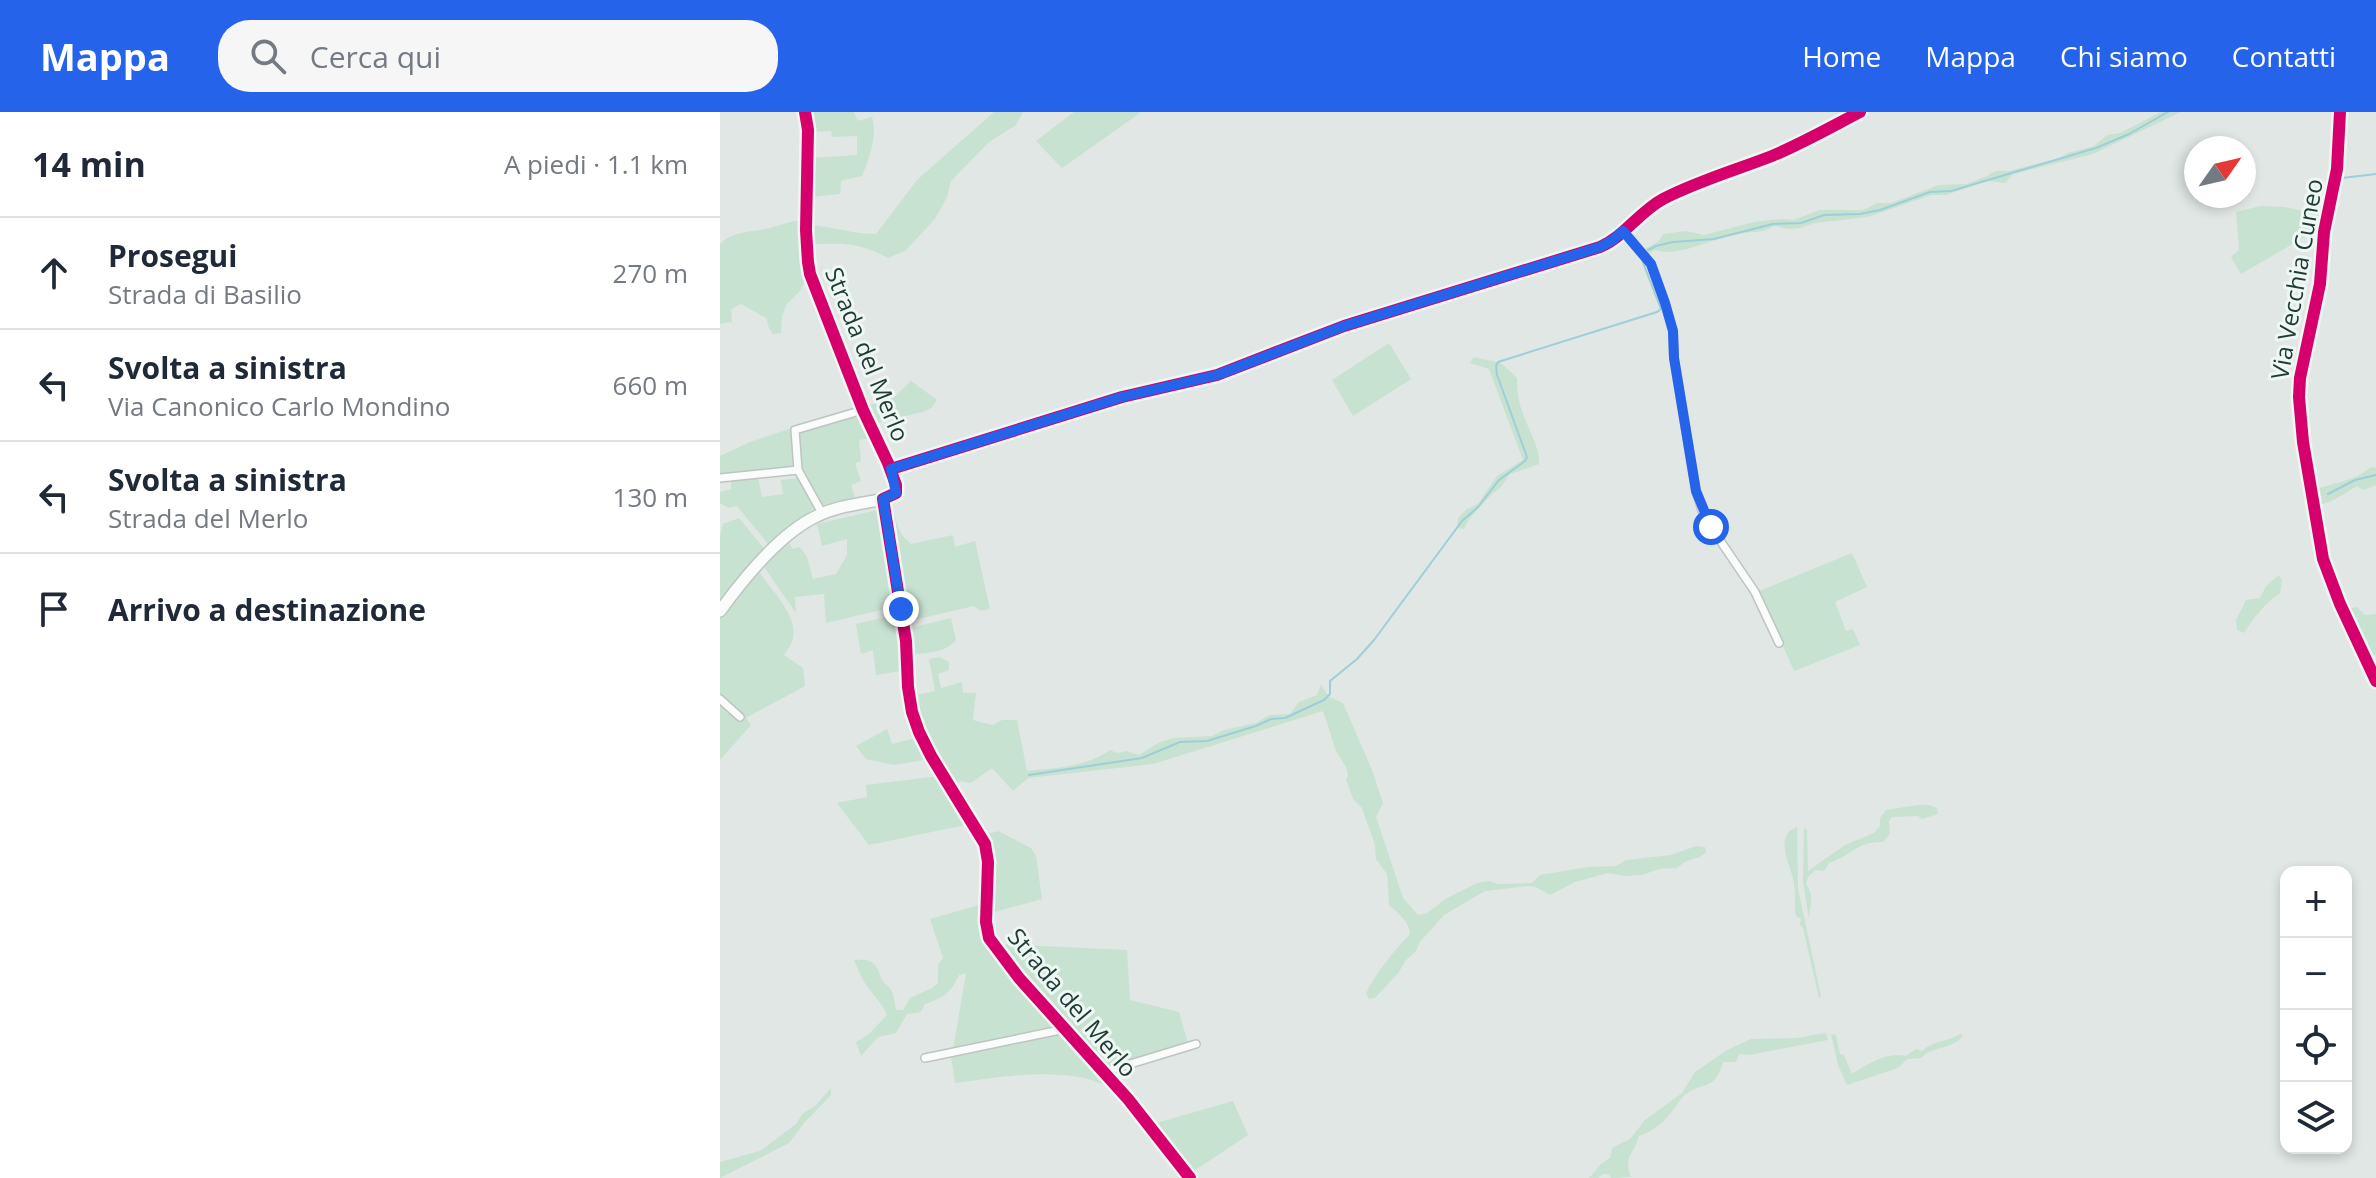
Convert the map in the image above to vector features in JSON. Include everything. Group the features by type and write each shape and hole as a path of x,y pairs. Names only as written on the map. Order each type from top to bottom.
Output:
{"street":[{"name":"Strada del Merlo","path":"805,112 808,130 808,262 817,294 863,410 891,469 896,493 883,499 904,626 908,687 915,722 931,756 985,844 988,862 986,922 993,945 1104,1072 1190,1178"},
{"path":"891,469 1122,397 1217,375 1344,326 1600,247 1662,200 1814,137 1860,112"},
{"name":"Via Vecchia Cuneo","path":"2340,112 2337,169 2324,232 2320,284 2300,378 2299,397 2303,442 2323,559 2376,681"},
{"path":"1623,231 1651,264 1673,331 1676,373 1696,491 1703,513 1755,592 1779,643"},
{"path":"822,513 798,470 795,430 863,410"},
{"path":"720,478 798,470"},
{"path":"720,611 748,576 789,534 822,513 883,499"},
{"path":"720,699 740,717"},
{"path":"925,1058 1065,1029"},
{"path":"1104,1072 1196,1044"}],"green space":[{"path":"808,112 854,112 858,121 872,117 873,139 862,176 841,181 840,194 812,197 811,158 857,155 857,136 832,137 831,131 811,132"},
{"path":"994,112 1023,112 1016,125 989,142 951,181 947,197 935,219 905,251 888,258 853,245 816,244 811,265 811,225 876,234 917,180"},
{"path":"1074,112 1140,113 1062,168 1036,141"},
{"path":"2161,112 2181,112 2093,154 2013,174 2005,183 1986,181 1946,195 1931,195 1868,217 1815,223 1800,228 1774,226 1674,251 1655,250 1649,254 1645,249 1659,241 1663,234 1686,231 1704,235 1754,222 1793,220 1820,210 1863,210 1939,185 1966,184 1995,171 2009,171 2094,146 2107,135 2120,133"},
{"path":"2256,207 2285,207 2322,215 2320,228 2241,274 2231,257 2239,250 2236,212"},
{"path":"802,220 807,277 800,291 787,304 782,316 781,333 773,334 766,318 741,304 731,309 732,322 720,324 720,244 737,234"},
{"path":"1389,343 1411,379 1353,416 1332,380"},
{"path":"1474,357 1501,363 1517,378 1520,404 1536,446 1539,464 1510,474 1469,519 1464,529 1457,528 1458,518 1478,504 1497,476 1523,460 1489,369 1470,363"},
{"path":"911,381 937,400 932,407 873,424 866,406 893,398"},
{"path":"859,413 871,438 859,440 861,461 855,463 861,481 851,485 855,497 821,506 801,469 797,432"},
{"path":"792,428 795,468 724,476 720,473 720,456"},
{"path":"2371,467 2376,468 2376,485 2363,490 2357,486 2317,505 2314,490 2351,479"},
{"path":"758,477 762,497 783,494 781,480 799,478 816,507 768,544 737,506 729,508 720,503 720,492 731,489 731,480"},
{"path":"877,510 894,607 826,623 824,594 795,597 796,613 764,567 788,542 793,549 800,547 807,557 813,579 836,574 847,555 847,539 822,546 817,524"},
{"path":"894,512 902,534 911,544 953,535 955,547 975,541 990,609 980,611 974,606 909,621 891,515"},
{"path":"739,518 766,551 720,602 720,536 723,524"},
{"path":"1852,553 1867,587 1835,602 1846,631 1853,629 1860,645 1794,671 1759,591"},
{"path":"759,572 788,612 793,638 784,655 803,668 805,686 746,718 751,725 720,760 720,701 740,720 744,718 720,695 720,618"},
{"path":"2279,575 2282,580 2280,593 2260,611 2244,633 2237,630 2236,620 2246,600 2260,598 2266,586"},
{"path":"2337,588 2342,590 2350,608 2357,607 2365,615 2376,614 2376,655 2367,655"},
{"path":"894,615 901,671 876,675 873,650 861,654 856,624"},
{"path":"951,618 956,640 952,644 936,652 913,654 910,628"},
{"path":"940,657 949,662 949,670 938,674 941,688 962,682 963,693 976,693 973,720 993,725 1002,720 1017,720 1027,771 1081,763 1110,750 1139,755 1160,742 1174,738 1212,736 1256,723 1269,715 1290,714 1299,702 1317,695 1321,685 1329,697 1343,703 1372,770 1383,803 1376,817 1403,898 1418,915 1427,913 1447,898 1477,883 1532,883 1540,875 1616,866 1626,860 1671,855 1696,846 1705,847 1706,852 1677,868 1659,869 1642,875 1608,873 1575,882 1550,895 1528,886 1485,891 1444,915 1399,972 1375,998 1369,999 1366,993 1376,977 1410,934 1405,921 1389,905 1387,874 1376,859 1375,845 1362,808 1353,799 1346,779 1346,767 1336,751 1323,711 1153,764 1028,778 1013,791 992,768 971,783 960,781 954,786 925,735 914,694 913,679 916,695 935,691 929,659"},
{"path":"887,729 892,744 915,738 929,759 894,765 866,759 856,746"},
{"path":"939,776 970,824 869,845 837,803 867,797 866,785"},
{"path":"1917,805 1937,808 1938,814 1922,819 1918,816 1892,817 1889,821 1890,834 1883,842 1860,846 1829,863 1824,871 1815,870 1808,877 1806,884 1811,897 1809,919 1803,881 1804,827 1807,831 1808,871 1845,845 1874,833 1886,810"},
{"path":"1797,827 1798,889 1819,998 1801,919 1796,916 1794,884 1785,852 1786,837"},
{"path":"998,831 1031,848 1036,856 1042,899 991,913 985,835"},
{"path":"984,899 982,919 1059,1028 953,1050 966,973 959,975 946,994 925,1004 921,1012 907,1014 896,1033 878,1037 861,1056 856,1042 869,1034 887,1015 863,980 854,960 873,963 892,992 896,1010 903,1010 910,998 938,983 938,965 943,958 930,919 979,905"},
{"path":"998,944 1127,950 1130,1000 1179,1012 1188,1043 1105,1068"},
{"path":"1063,1032 1114,1089 1088,1079 1052,1074 955,1083 951,1055"},
{"path":"1826,1033 1828,1040 1749,1055 1739,1054 1736,1062 1723,1062 1712,1082 1684,1095 1663,1122 1639,1136 1629,1159 1631,1177 1611,1178 1609,1174 1603,1174 1598,1178 1589,1178 1610,1158 1612,1148 1630,1139 1645,1120 1682,1093 1695,1072 1727,1050 1751,1039 1796,1038"},
{"path":"1831,1034 1836,1035 1840,1054 1844,1055 1852,1074 1885,1057 1906,1056 1916,1049 1922,1051 1935,1043 1963,1035 1954,1043 1921,1058 1907,1059 1898,1068 1847,1085 1838,1065"},
{"path":"831,1088 831,1095 789,1143 720,1178 720,1162 760,1151 796,1124 802,1114 815,1106"},
{"path":"1233,1101 1248,1135 1191,1173 1153,1124"}],"waterway":[{"path":"1648,250 1673,242 1714,239 1773,224 1801,223 1824,215 1880,210 1930,192 1951,191 2096,148 2168,112"},
{"path":"2342,178 2376,174"},
{"path":"1029,775 1142,758 1180,742 1207,741 1271,719 1285,718 1324,700 1330,694 1330,681 1374,640 1462,521 1478,507 1499,480 1525,461 1527,457 1497,375 1498,362 1657,312 1661,309 1642,260"},
{"path":"2328,494 2355,480 2376,475"}],"cycle path":[{"path":"805,112 808,130 806,230 810,274 896,485 896,493 883,499 906,641 912,712 931,756 985,844 989,938 1019,978 1128,1099 1190,1178"},
{"path":"891,469 1122,397 1217,375 1344,326 1600,247 1663,199 1783,151 1860,112"},
{"path":"2340,112 2337,169 2324,232 2320,284 2300,378 2299,397 2303,442 2323,559 2376,681"}],"route":[{"path":"901,609 883,499 896,493 891,469 1122,397 1217,375 1344,326 1600,247 1623,231 1651,264 1665,303 1673,331 1674,358 1696,491 1711,527"}]}
